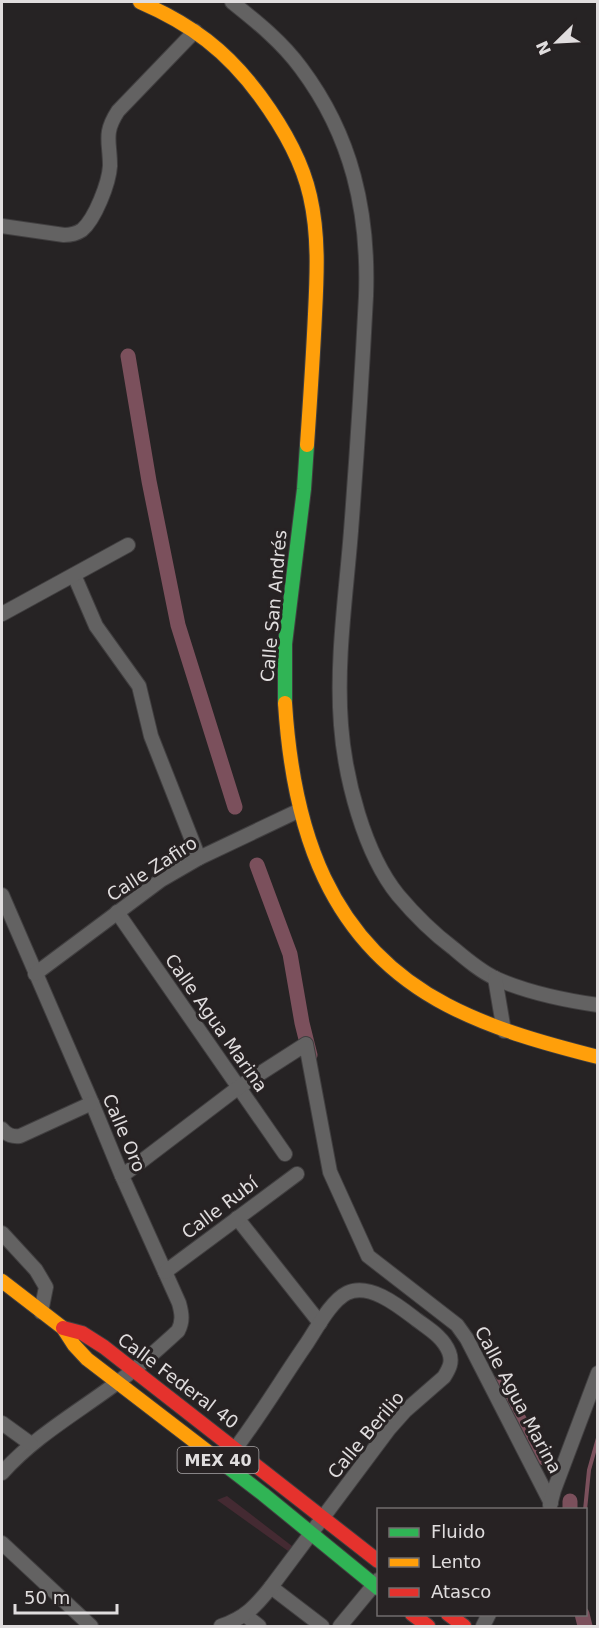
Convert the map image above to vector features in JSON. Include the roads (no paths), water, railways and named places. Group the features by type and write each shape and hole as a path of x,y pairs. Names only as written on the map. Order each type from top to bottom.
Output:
{"street":[{"name":"Calle San Andrés","path":"140,2 178,19 195,31 225,57 250,84 272,113 288,141 310,196 317,278 304,489 285,648 285,698 290,751 300,810 314,858 342,914 377,955 402,976 456,1011 504,1031 597,1057"},
{"path":"232,2 280,43 301,67 320,97 340,134 351,165 366,232 366,296 340,690 344,753 350,788 375,858 396,893 441,939 469,962 495,978 531,992 571,1002 597,1005"},
{"path":"2,226 64,235 73,234 87,224 108,180 110,165 107,140 112,120 195,31"},
{"path":"2,614 128,546"},
{"path":"74,575 96,626 139,686 151,736 198,858"},
{"name":"Calle Zafiro","path":"35,974 161,880 198,858 300,810"},
{"name":"Calle Oro","path":"2,895 179,1303 182,1324 178,1331 134,1370"},
{"name":"Calle Agua Marina","path":"117,912 285,1154"},
{"path":"495,978 504,1031"},
{"name":"Calle Agua Marina","path":"239,1087 306,1044 330,1172 369,1256 457,1324 467,1339 549,1506"},
{"path":"122,1176 239,1087"},
{"path":"8,1133 20,1137 92,1103"},
{"name":"Calle Rubí","path":"165,1272 297,1174"},
{"path":"224,1464 320,1323 237,1218"},
{"path":"2,1233 36,1270 46,1287 41,1312"},
{"name":"Calle Federal 40","path":"2,1281 63,1328 87,1359 377,1584"},
{"name":"Calle Berilio","path":"245,1615 271,1587 389,1430 405,1411 444,1377 451,1363 450,1353 436,1334 392,1301 370,1292 356,1290 346,1293 337,1300 320,1323"},
{"name":"Calle Federal 40","path":"63,1328 79,1331 93,1339 236,1448 377,1560"},
{"path":"2,1473 31,1444 134,1370"},
{"path":"549,1506 597,1373"},
{"path":"165,1418 176,1402"},
{"path":"2,1423 31,1444"},
{"path":"2,1543 91,1626"},
{"path":"340,1626 377,1584"},
{"path":"271,1587 322,1626"},
{"path":"221,1626 245,1615 259,1626"},
{"path":"415,1616 428,1626"},
{"path":"451,1616 464,1626"}],"waterway":[{"path":"128,356 149,481 178,625 235,807"},
{"path":"257,865 290,954 310,1055"},
{"path":"496,1384 544,1458"},
{"path":"585,1508 589,1470 598,1438"},
{"path":"570,1501 570,1508"},
{"path":"582,1616 585,1626"}]}
